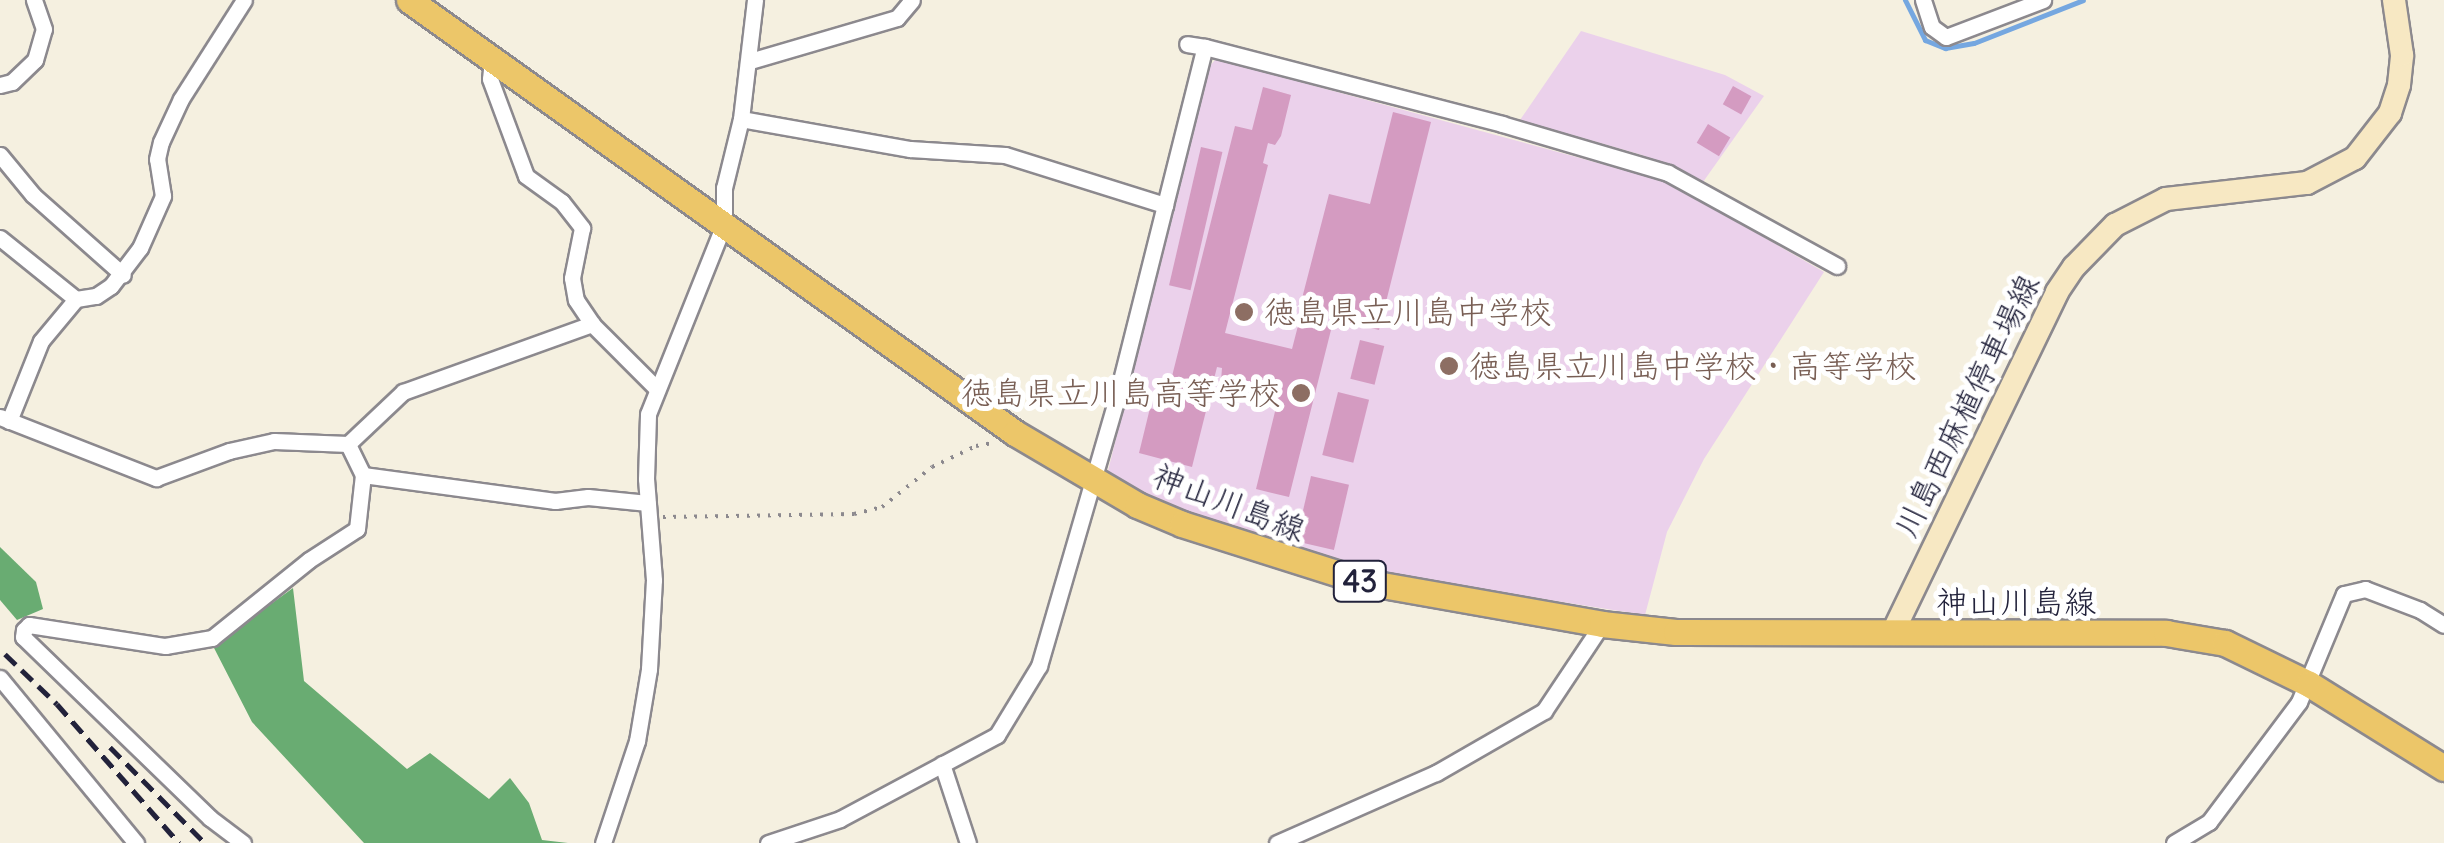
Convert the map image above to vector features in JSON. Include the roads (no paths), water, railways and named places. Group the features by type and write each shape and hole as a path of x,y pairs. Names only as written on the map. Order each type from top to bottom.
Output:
{"main road":[{"name":"神山川島線","path":"409,0 1015,433 1094,480 1182,524 1298,564 1365,582 1602,624 1676,632 2166,634 2225,643 2309,684 2444,768"},
{"name":"川島西麻植停車場線","path":"1892,634 2057,292 2074,267 2115,225 2166,199 2293,186 2332,173 2355,158 2390,113 2399,85 2402,55 2394,0"}],"street":[{"path":"0,85 12,82 36,60 44,29 34,0"},
{"path":"244,0 181,99 160,142 157,159 163,196 122,275 96,296 76,299 41,340 5,419 156,478 230,450 274,441 348,444 402,392 592,324"},
{"path":"603,843 636,741 649,669 654,580 645,440 657,389 724,224 724,188 741,119 755,0"},
{"path":"750,61 897,18 912,0"},
{"path":"1923,0 1932,26 1946,37 2043,0"},
{"path":"1188,44 1502,124 1668,173 1837,266"},
{"path":"768,843 840,819 997,735 1039,666 1094,480 1204,48"},
{"path":"492,60 490,79 526,176 562,202 582,228 572,278 576,300 592,324 657,389"},
{"path":"741,119 910,149 1005,155 1165,205"},
{"path":"0,155 32,195 122,275"},
{"path":"0,238 76,299"},
{"path":"243,843 210,818 22,637 29,625 165,646 212,638 308,560 357,529 363,475 348,444"},
{"path":"363,475 555,500 588,497 649,510"},
{"path":"2174,843 2209,822 2309,684 2344,594 2365,589 2420,610 2444,624"},
{"path":"1278,843 1436,773 1544,711 1602,624"},
{"path":"0,678 136,843"},
{"path":"942,764 968,843"}],"waterway":[{"path":"1905,0 1925,40 1945,48 1974,43 2083,0"}],"railway":[{"path":"5,654 57,704 179,843"},
{"path":"110,747 205,843"}],"place":[{"name":"徳島県立川島中学校","path":"1244,312"},
{"name":"徳島県立川島中学校・高等学校","path":"1449,366"},
{"name":"徳島県立川島高等学校","path":"1301,393"}]}
